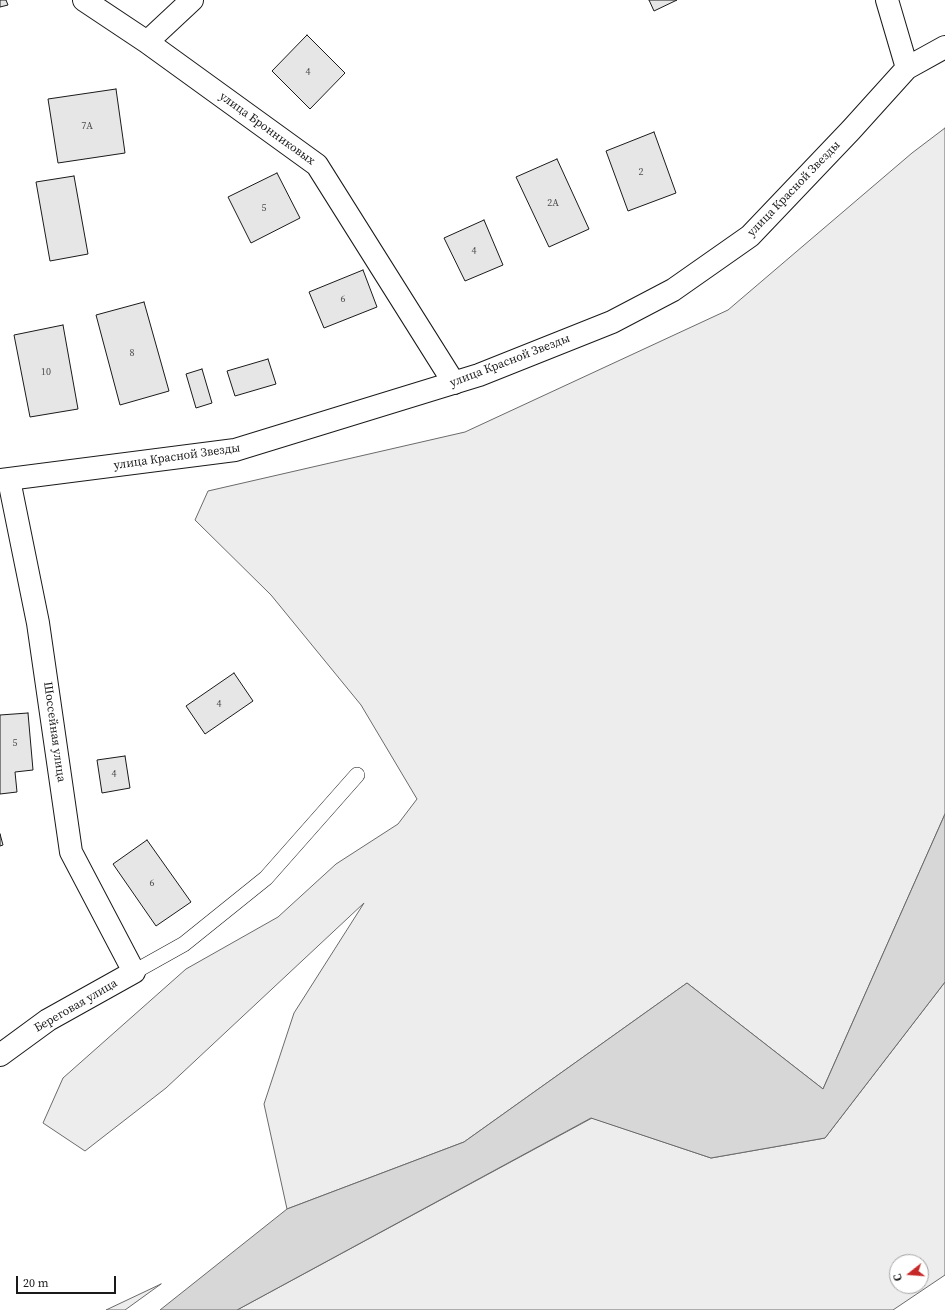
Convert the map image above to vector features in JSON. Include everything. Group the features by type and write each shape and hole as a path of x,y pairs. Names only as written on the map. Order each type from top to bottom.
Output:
{"street":[{"name":"улица Бронниковых","path":"84,0 147,42 317,165 454,383"},
{"path":"147,42 192,0"},
{"path":"887,0 907,68"},
{"name":"улица Красной Звезды","path":"4,480 235,450 479,375 612,322 673,290 750,236 851,130 907,68 945,47"},
{"name":"Шоссейная улица","path":"4,480 38,623 71,852 134,972"},
{"name":"Береговая улица","path":"0,1055 48,1020 134,972"}],"lane":[{"path":"134,972 184,944 266,878 357,774"}],"shaded area":[{"path":"945,128 945,814 823,1089 687,983 464,1142 287,1209 264,1104 294,1013 364,903 166,1088 85,1151 43,1123 63,1078 186,969 278,917 336,864 398,824 417,799 361,705 271,595 195,520 208,491 465,432 728,310 912,153"},
{"path":"945,814 945,982 825,1138 711,1158 591,1118 237,1310 160,1310 287,1209 464,1142 687,983 823,1089"},
{"path":"945,982 945,1275 929,1286 929,1254 889,1254 889,1294 917,1294 893,1310 237,1310 592,1118 711,1158 825,1138"},
{"path":"161,1284 125,1310 106,1310"}],"building":[{"path":"0,0 6,0 8,5 0,7"},
{"path":"649,0 677,0 654,11"},
{"path":"307,35 345,73 310,109 272,71"},
{"path":"116,89 125,153 58,163 48,99"},
{"path":"654,132 676,193 628,211 606,151"},
{"path":"557,159 589,229 549,247 516,177"},
{"path":"277,173 300,218 251,243 228,197"},
{"path":"74,176 88,254 50,261 36,182"},
{"path":"484,220 503,265 465,281 444,238"},
{"path":"363,270 377,307 324,328 309,292"},
{"path":"144,302 169,391 120,405 96,315"},
{"path":"63,325 78,409 30,417 14,335"},
{"path":"268,359 276,384 235,396 227,371"},
{"path":"202,369 212,403 196,408 186,374"},
{"path":"234,673 253,701 205,734 186,706"},
{"path":"28,713 33,770 15,772 17,792 0,794 0,715"},
{"path":"125,756 130,788 102,793 97,760"},
{"path":"0,834 3,845 0,846"},
{"path":"147,840 191,902 156,926 113,864"}]}
